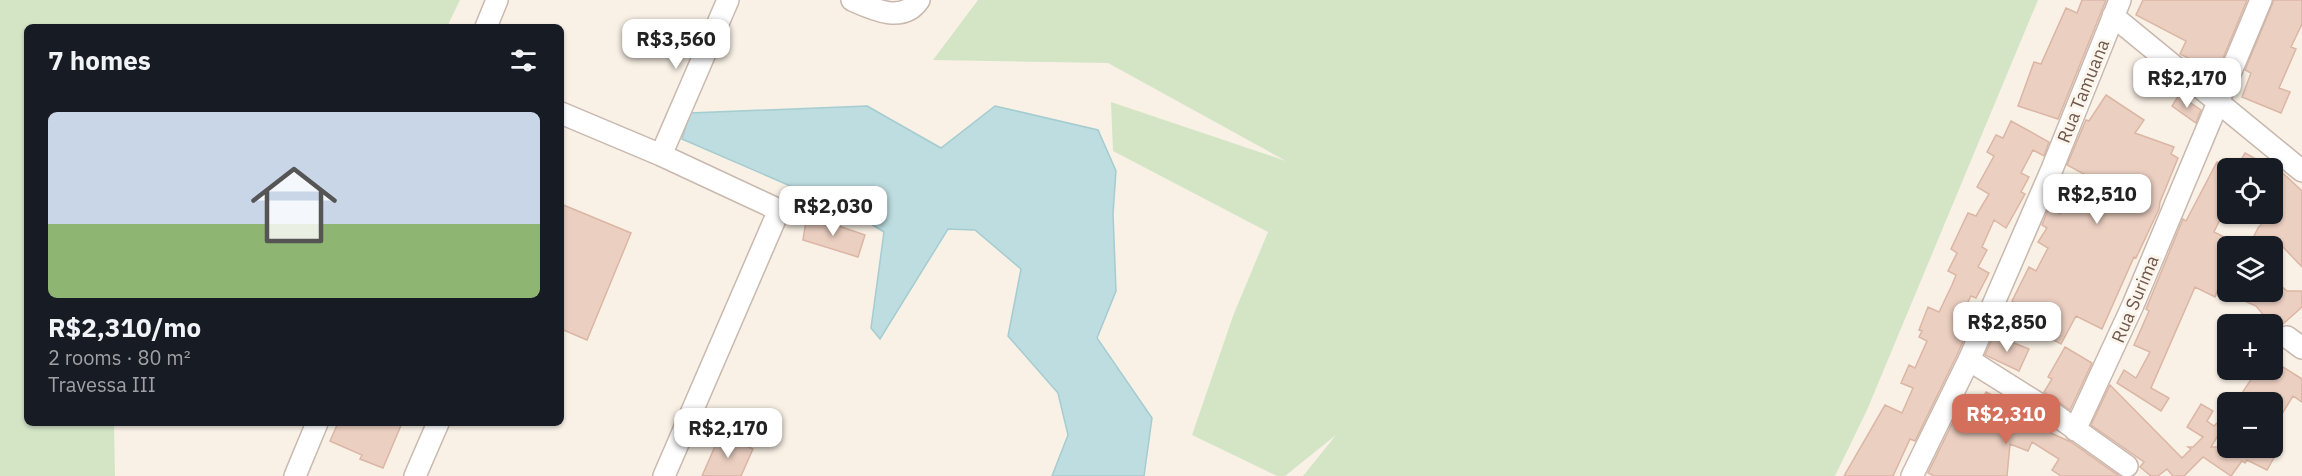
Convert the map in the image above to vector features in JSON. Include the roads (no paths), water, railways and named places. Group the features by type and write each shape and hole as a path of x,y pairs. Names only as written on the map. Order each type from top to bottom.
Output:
{"street":[{"path":"487,24 497,0"},
{"path":"661,155 728,0"},
{"path":"852,0 883,13 914,8 919,0"},
{"name":"Rua Surima","path":"2076,430 2133,305 2261,0"},
{"path":"2116,8 2218,100 2302,171"},
{"name":"Rua Tamuana","path":"1912,476 1969,360 2052,169 2116,8"},
{"path":"564,120 661,155 779,210 664,476"},
{"path":"1969,360 2127,466"},
{"path":"295,476 316,426"},
{"path":"415,476 437,426"}],"water":[{"path":"867,106 941,148 995,106 1098,130 1116,171 1113,214 1116,291 1097,338 1152,418 1144,476 1052,476 1068,435 1058,393 1008,336 1021,269 975,230 948,229 880,339 871,328 884,232 855,214 682,139 690,113"}]}
